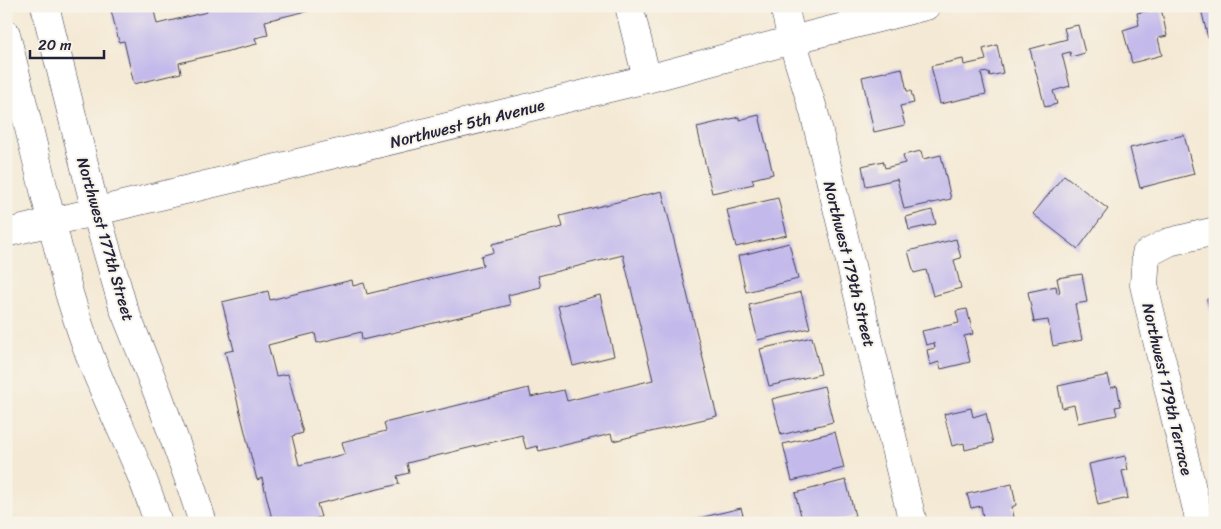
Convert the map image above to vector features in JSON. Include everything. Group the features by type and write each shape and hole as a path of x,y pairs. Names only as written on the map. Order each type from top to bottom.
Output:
{"street":[{"name":"Northwest 177th Street","path":"45,6 96,212 123,307 158,394 203,523"},
{"path":"629,6 647,79"},
{"name":"Northwest 179th Street","path":"784,6 792,40 814,112 913,523"},
{"name":"Northwest 5th Avenue","path":"6,233 647,79 926,6"},
{"path":"6,34 69,293 81,332 146,487 158,523"},
{"name":"Northwest 179th Terrace","path":"1200,523 1144,285 1146,254 1169,242 1215,231"}],"building":[{"path":"110,6 153,6 157,24 207,12 205,6 324,7 265,21 268,35 255,38 257,44 179,63 181,73 134,84 124,41 119,42"},
{"path":"660,6 681,6 681,7 661,11"},
{"path":"1215,6 1215,36 1208,38 1201,9"},
{"path":"1161,8 1167,36 1158,38 1162,55 1132,63 1123,30 1139,25 1137,13"},
{"path":"1078,25 1085,53 1071,57 1070,52 1062,54 1070,86 1053,91 1057,104 1045,107 1030,49 1067,39 1064,28"},
{"path":"997,45 1003,73 990,76 989,72 981,73 986,94 940,104 931,66 963,59 964,65 986,60 983,49"},
{"path":"902,68 907,91 911,91 914,103 900,106 905,125 874,132 862,77"},
{"path":"759,115 773,174 752,179 754,184 712,193 697,127 739,117 739,120"},
{"path":"1184,135 1194,174 1140,188 1130,148"},
{"path":"921,151 923,159 941,155 951,199 904,209 897,179 866,186 862,166 883,161 885,168 905,163 903,155"},
{"path":"1064,175 1108,209 1078,249 1033,214"},
{"path":"662,191 717,416 613,441 611,434 539,451 537,446 526,449 522,435 407,463 409,473 397,476 399,484 317,504 321,517 299,523 273,523 262,478 257,480 225,352 234,350 222,302 268,291 270,300 352,280 353,286 364,283 367,294 483,266 481,256 494,252 492,244 563,227 560,216","holes":["623,255 653,380 567,401 564,390 531,397 529,388 384,423 386,431 342,442 345,454 299,465 292,436 303,433 288,374 276,376 268,345 315,333 317,343 361,332 362,340 510,305 508,295 541,287 538,276"]},
{"path":"778,198 787,235 736,247 727,210"},
{"path":"932,210 936,224 909,230 906,217"},
{"path":"956,239 961,258 954,260 961,288 933,296 926,270 914,273 908,251"},
{"path":"789,243 798,279 746,292 738,256"},
{"path":"1082,274 1087,302 1075,304 1082,340 1053,346 1048,320 1034,322 1028,292 1056,286 1057,293 1060,293 1057,278"},
{"path":"801,292 810,328 758,340 749,305"},
{"path":"600,295 614,356 573,366 558,306"},
{"path":"1215,297 1215,325 1214,325 1207,299"},
{"path":"967,309 973,334 964,336 970,362 941,369 939,362 930,365 927,350 935,348 934,343 926,345 922,331 959,323 956,311"},
{"path":"812,337 821,374 769,386 760,349"},
{"path":"1108,375 1111,388 1117,386 1121,406 1115,407 1117,415 1078,423 1074,405 1062,408 1058,386"},
{"path":"824,386 833,422 781,435 772,399"},
{"path":"971,408 973,417 986,413 993,443 965,450 964,443 952,446 944,414"},
{"path":"835,432 844,468 792,481 783,444"},
{"path":"1125,456 1128,470 1122,471 1128,498 1098,505 1089,464"},
{"path":"846,480 855,516 829,523 803,523 795,493"},
{"path":"1012,484 1016,505 1012,507 1015,523 984,523 981,506 971,508 967,494"},
{"path":"741,508 745,523 683,523 683,522"}]}
